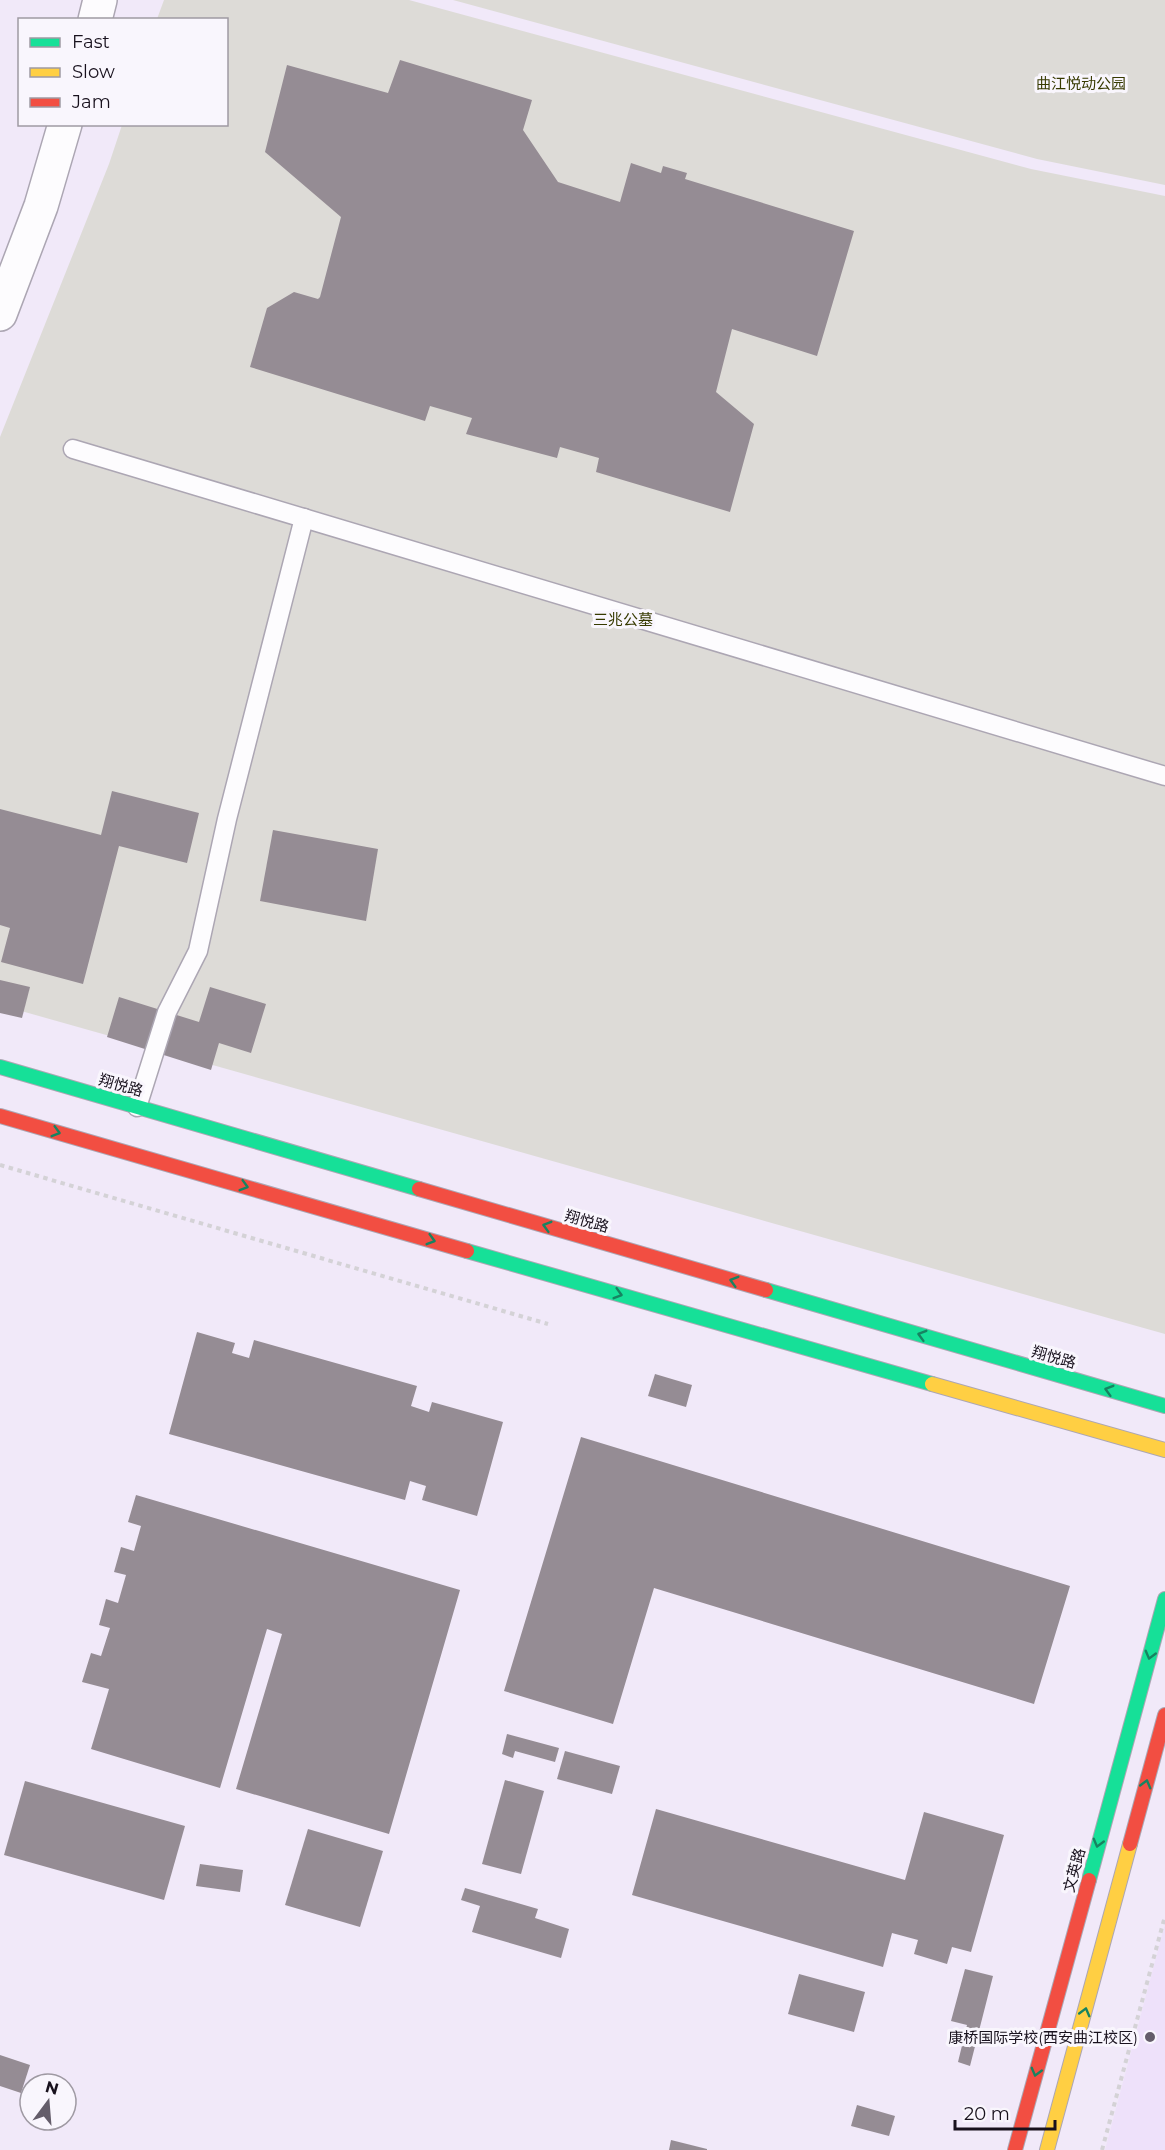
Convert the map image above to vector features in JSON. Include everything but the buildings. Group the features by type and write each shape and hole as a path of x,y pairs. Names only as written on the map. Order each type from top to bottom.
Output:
{"street":[{"path":"96,18 100,0"},
{"path":"0,314 41,206 64,126"},
{"name":"翔悦路","path":"0,1067 1165,1406"},
{"path":"0,1116 1165,1450"},
{"name":"文英路","path":"1015,2150 1165,1599"},
{"path":"1047,2150 1165,1715"}],"lane":[{"path":"73,448 1165,776"},
{"path":"138,1107 166,1012 198,951 227,819 304,518"}],"path":[{"path":"0,1164 548,1324"},
{"path":"1102,2150 1165,1916"}],"shaded area":[{"name":"康桥国际学校(西安曲江校区)","path":"1165,1924 1165,2150 1105,2150"}],"green space":[{"name":"三兆公墓","path":"164,0 409,0 1031,169 1165,196 1165,1334 0,1005 0,437 109,164 122,126 228,126 228,18 157,18"},
{"name":"曲江悦动公园","path":"453,0 1165,0 1165,185 1037,159"}],"traffic: fast":[{"path":"0,1067 419,1189"},
{"path":"467,1251 932,1384"},
{"path":"766,1290 1165,1406"},
{"path":"1089,1880 1165,1599"}],"traffic: slow":[{"path":"932,1384 1165,1450"},
{"path":"1047,2150 1130,1844"}],"traffic: jam":[{"path":"0,1116 467,1251"},
{"path":"419,1189 766,1290"},
{"path":"1130,1844 1165,1715"},
{"path":"1015,2150 1089,1880"}],"place":[{"name":"康桥国际学校(西安曲江校区)","path":"1150,2037"}]}
